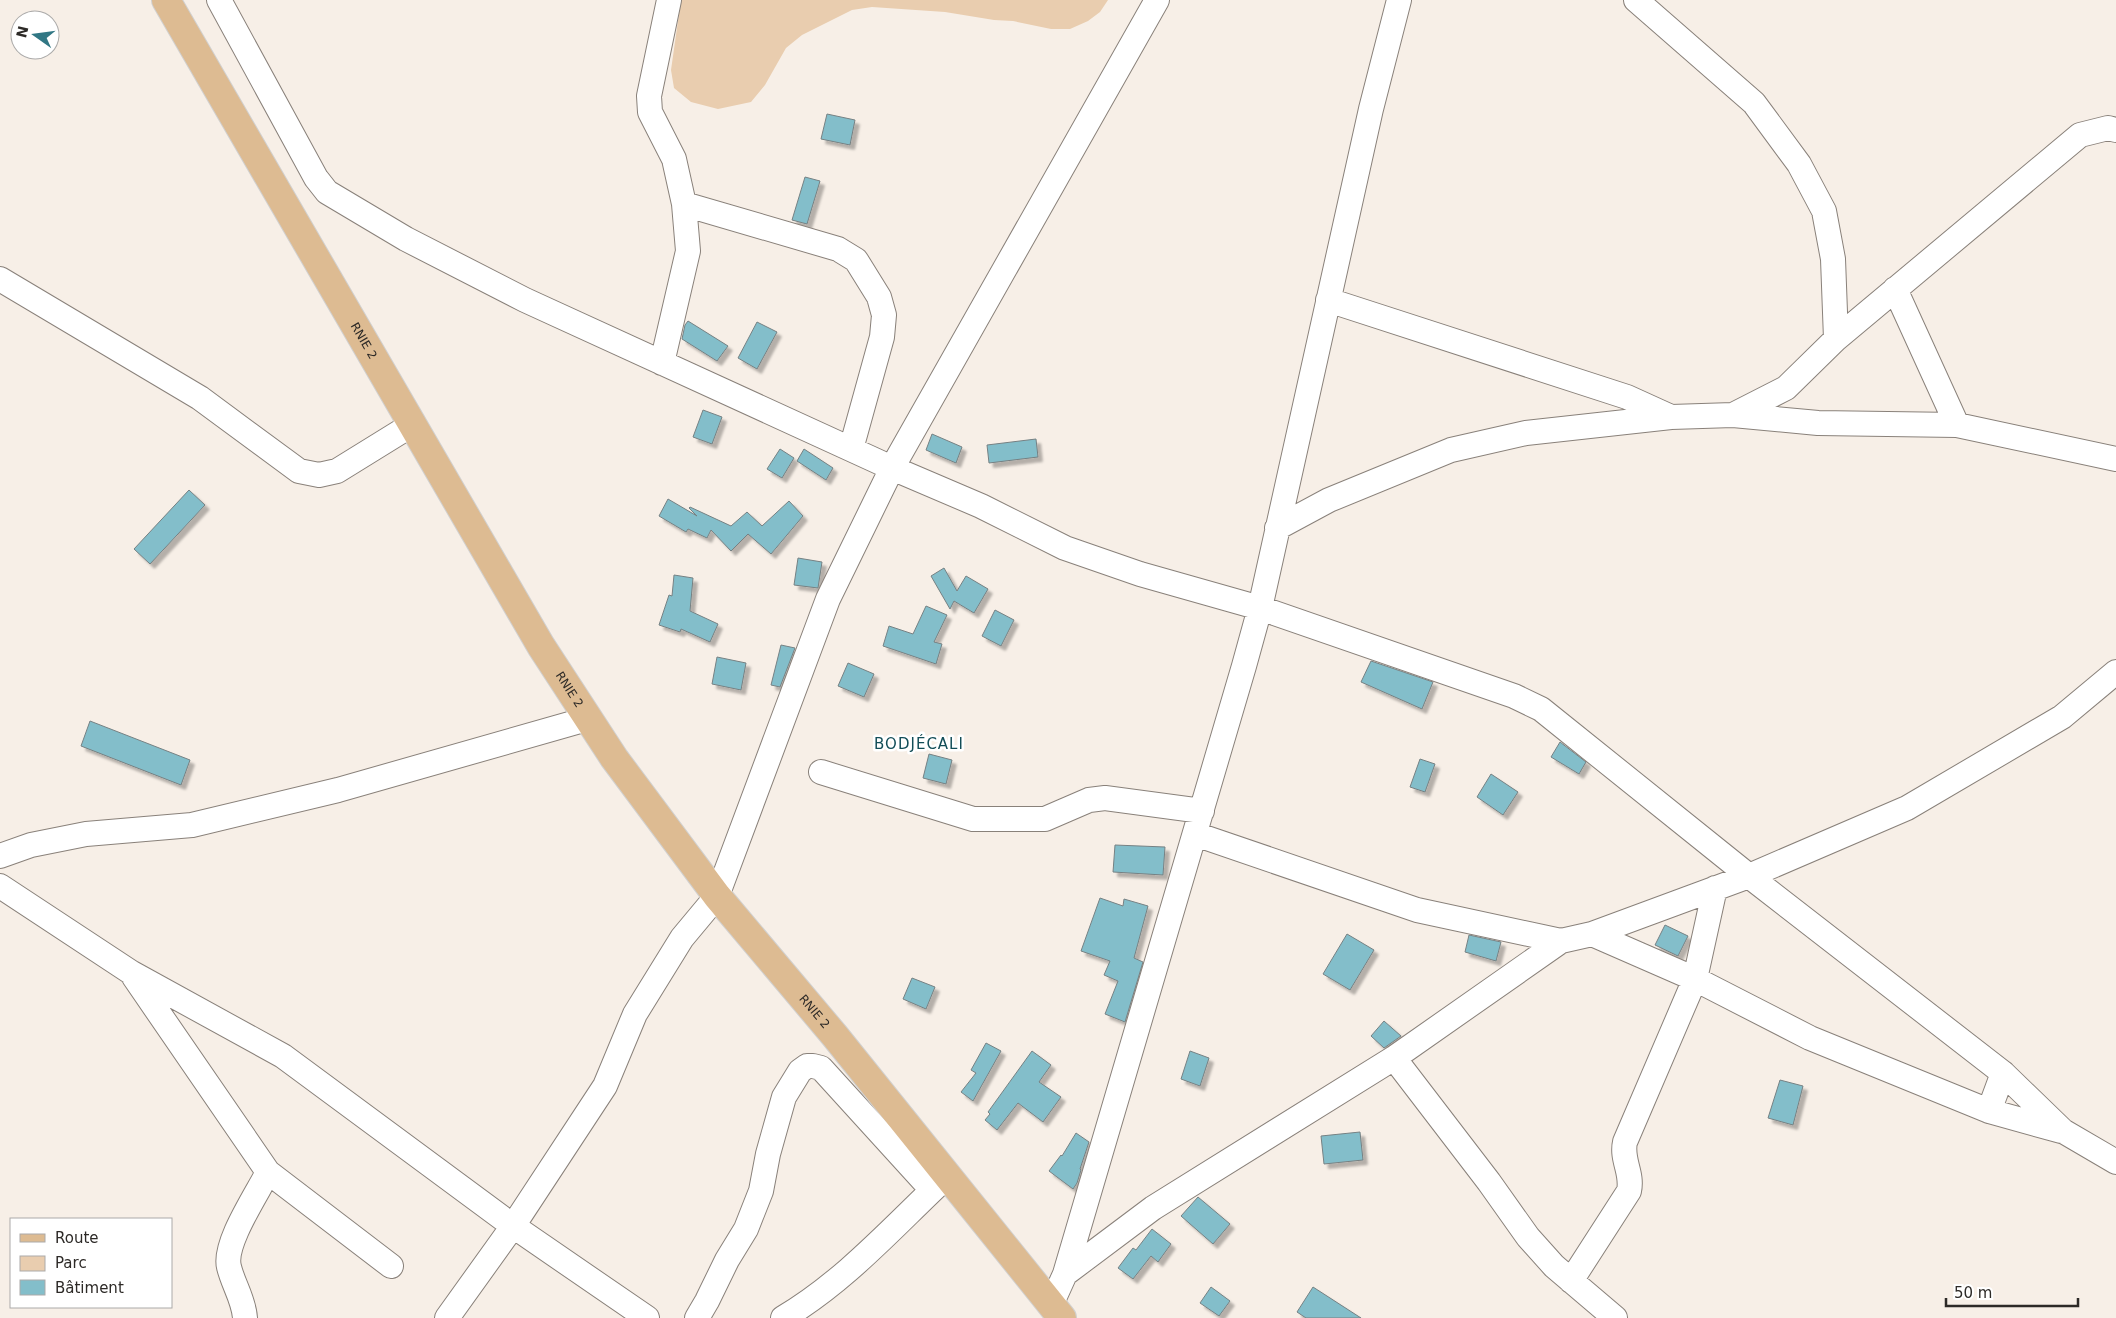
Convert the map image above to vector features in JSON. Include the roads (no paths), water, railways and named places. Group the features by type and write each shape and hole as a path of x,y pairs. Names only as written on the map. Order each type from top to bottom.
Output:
{"main road":[{"name":"RNIE 2","path":"166,0 541,646 587,719 717,896 835,1036 939,1184 1057,1311"}],"street":[{"path":"219,0 316,178 327,192 406,239 524,300 851,450 981,506 1065,548 1140,574 1260,608 1514,696 1541,709 1750,876 2003,1073 2063,1132"},
{"path":"662,363 688,251 684,204 674,159 650,112 649,96 669,0"},
{"path":"448,1318 513,1226 605,1086 635,1014 682,938 717,896 828,599 892,468 1156,0"},
{"path":"1057,1311 1065,1274 1260,608 1276,528 1371,109 1399,0"},
{"path":"1636,0 1754,103 1799,164 1824,211 1833,259 1836,339"},
{"path":"1734,416 1786,388 1836,339 2080,135 2108,128 2116,130"},
{"path":"684,204 838,248 856,260 879,297 884,314 882,337 851,450"},
{"path":"0,280 200,398 299,472 319,475 337,471 413,424"},
{"path":"1895,289 1957,425"},
{"path":"1328,300 1627,397 1671,417"},
{"path":"1276,528 1329,500 1451,450 1526,433 1671,417 1734,416 1818,423 1957,425 2115,460"},
{"path":"1065,1274 1153,1208 1394,1058 1561,941 1592,934 1750,876 1907,808 2062,717 2116,672"},
{"path":"0,856 31,845 86,834 192,825 338,790 587,719"},
{"path":"821,772 973,819 1045,819 1082,802 1105,798 1202,811"},
{"path":"1195,834 1417,910 1561,941"},
{"path":"0,886 132,973 283,1056 513,1226 647,1318"},
{"path":"1571,1281 1629,1191 1631,1182 1623,1153 1624,1142 1695,979 1714,888"},
{"path":"1592,934 1695,979 1810,1038 1990,1112 2063,1132 2116,1162"},
{"path":"132,973 268,1172 391,1266"},
{"path":"1394,1058 1490,1182 1528,1237 1554,1266 1615,1318"},
{"path":"696,1318 746,1229 761,1191 768,1154 784,1097 795,1076 807,1066 813,1066 821,1068 939,1184 840,1278 804,1306 783,1318"},
{"path":"1990,1112 2003,1073"},
{"path":"245,1318 227,1256 233,1238 268,1172"}],"district":[{"name":"BODJÉCALI","path":"919,744"}]}
